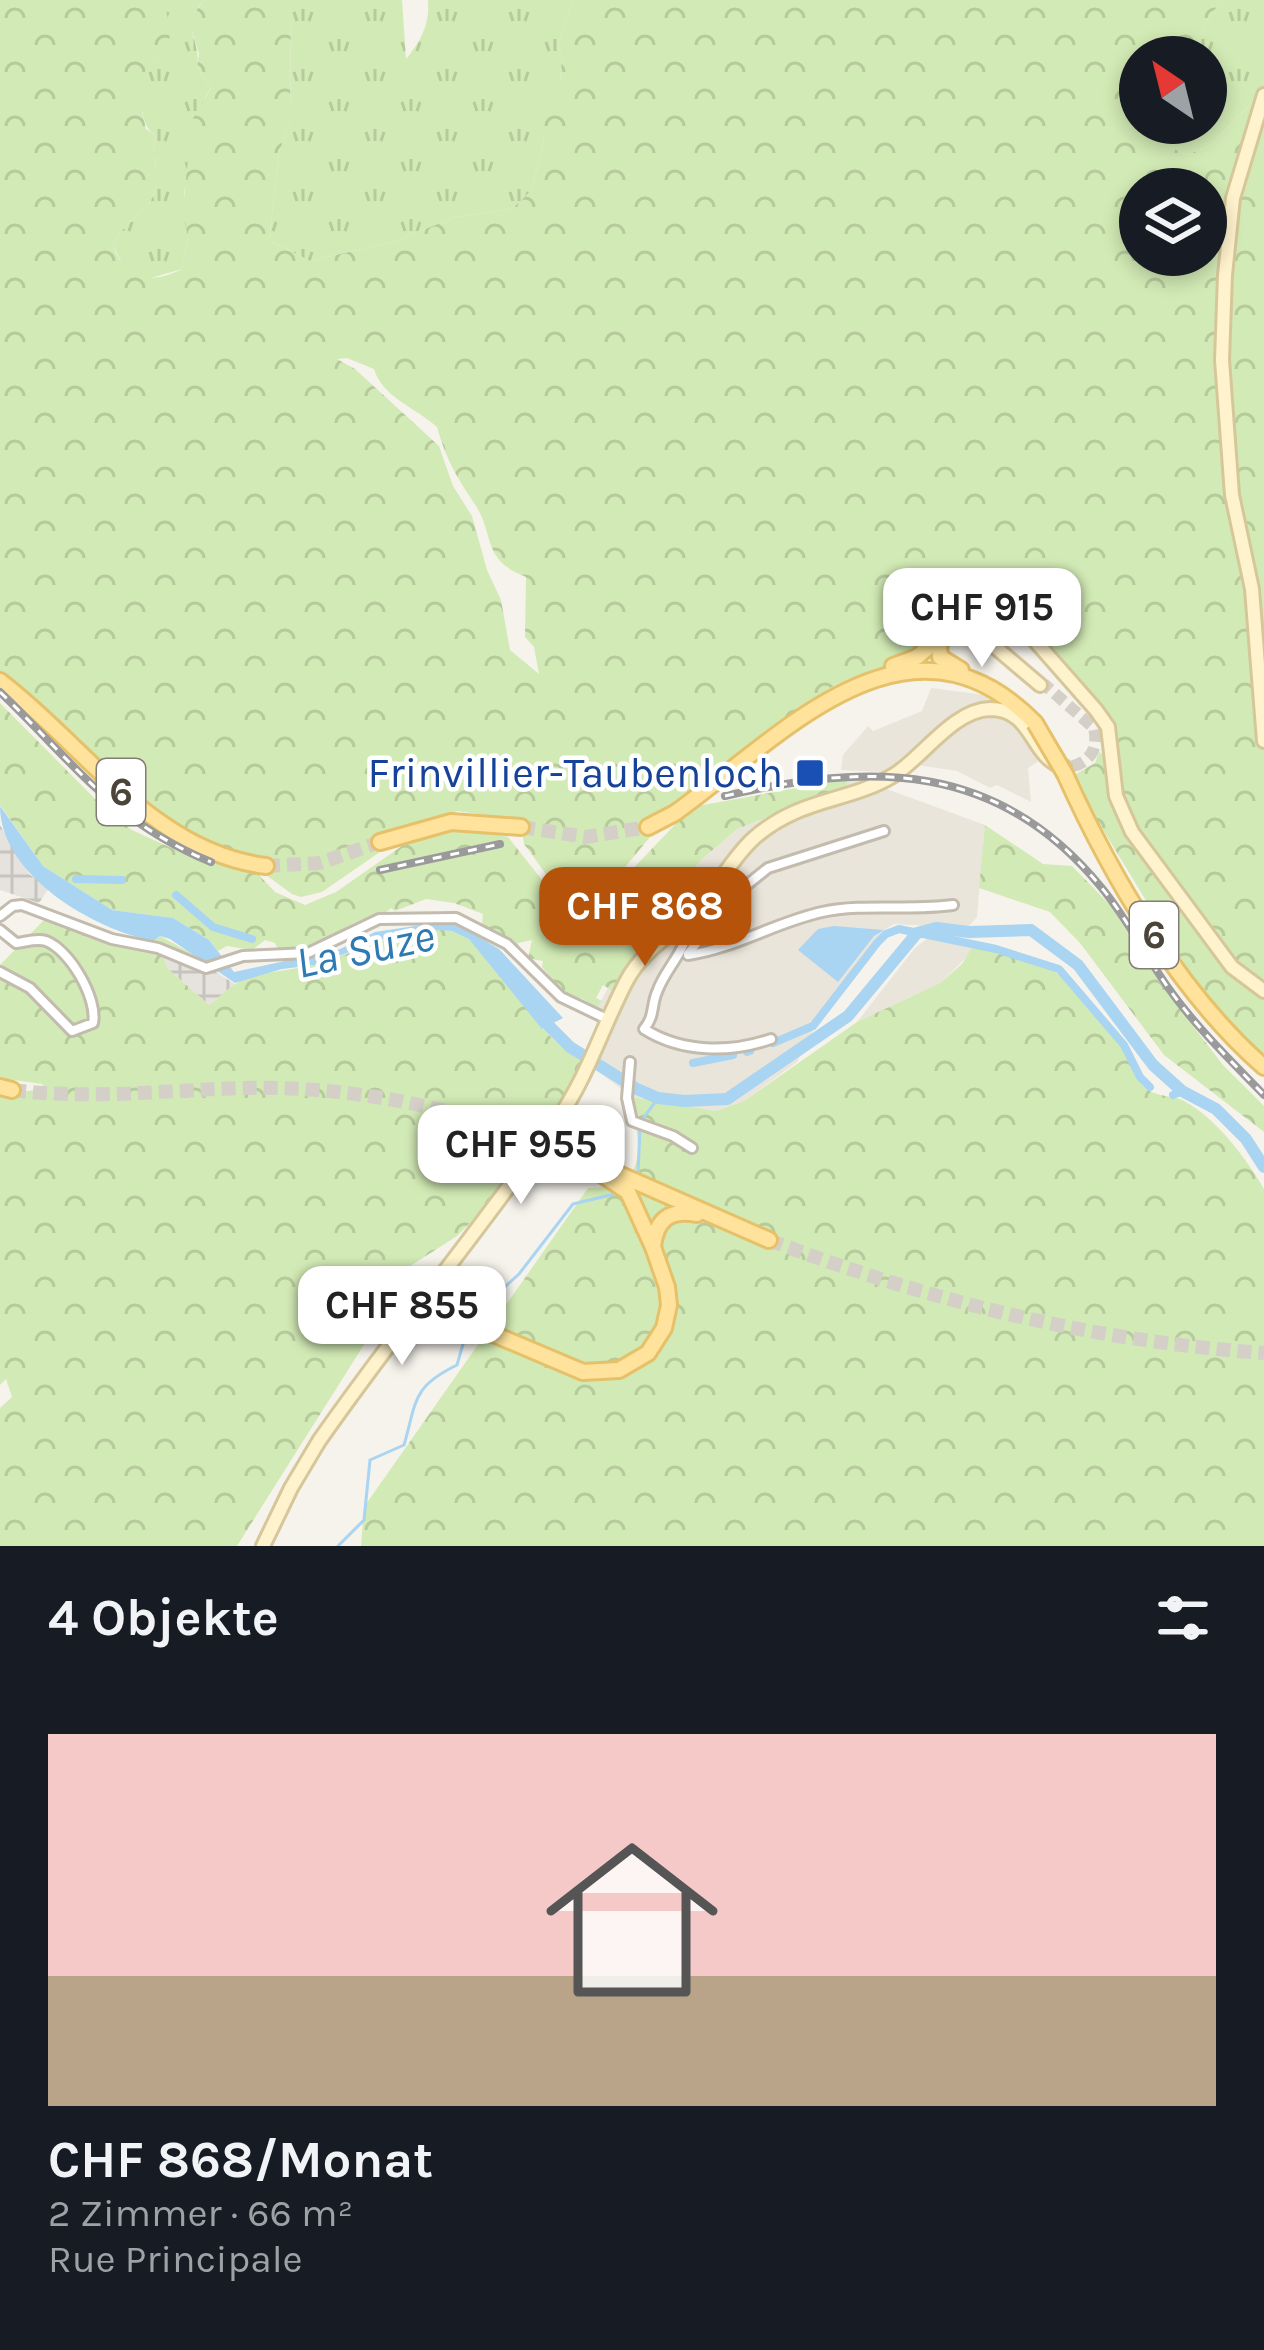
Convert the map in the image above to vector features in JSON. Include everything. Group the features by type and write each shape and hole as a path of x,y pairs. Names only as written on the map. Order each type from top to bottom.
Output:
{"main road":[{"path":"852,686 940,666 939,645 959,620"},
{"path":"647,827 675,813 869,673 912,660 959,620"},
{"name":"6","path":"940,666 972,674 1035,723 1067,768 1109,859 1176,970 1216,1022 1264,1067"},
{"name":"6","path":"0,681 41,712 155,820 227,858 266,866"},
{"path":"380,842 451,822 521,827"},
{"path":"512,1130 769,1240"},
{"path":"420,1303 588,1373 624,1369 644,1357 658,1340 669,1305 653,1247 628,1192 573,1155"},
{"path":"653,1247 656,1230 667,1216 686,1212 713,1216"}],"street":[{"path":"1264,95 1233,198 1222,361 1232,495 1252,589 1264,741"},
{"path":"1040,685 959,620 982,602 1001,602 1085,697 1108,727 1116,796 1132,832 1238,974 1264,991"},
{"path":"263,1546 312,1451 559,1118 640,961 687,918 739,853 776,822 814,803 886,780 965,717 988,709 1015,716 1040,747 1067,768"},
{"path":"688,955 733,896 768,868 884,831"},
{"path":"676,960 732,946 824,912 952,904"},
{"path":"0,916 22,905 112,939 158,948 211,967 249,955 308,953 329,946 358,926 394,917 456,918 495,936 561,997 607,1022"},
{"path":"687,918 688,933 644,1029 669,1042 705,1048 748,1046 771,1039"},
{"path":"0,930 16,943 44,940 58,949 88,993 96,1014 93,1023 72,1031 30,988 0,972"},
{"path":"630,1062 629,1114 642,1127 673,1136 692,1148"}],"shaded area":[{"path":"931,688 993,696 1027,731 1042,759 1028,768 1031,802 957,771 917,765 905,773 841,770 843,755 868,726 873,731 922,711"},
{"path":"878,778 884,788 985,825 977,917 967,928 894,924 884,930 821,1015 797,1062 744,1101 716,1111 632,1097 592,1067 613,1016 597,1008 608,988 613,990 650,941 648,926 701,860 737,829 847,786 847,779"},
{"path":"0,825 29,874 49,888 39,903 0,890"},
{"path":"932,935 973,941 971,953 940,983 857,1022 915,948"},
{"path":"165,946 211,964 235,984 209,1005 167,968"}],"green space":[{"path":"0,0 176,0 165,7 169,46 145,71 150,97 142,112 146,129 155,135 154,193 113,245 124,266 149,278 182,269 188,239 183,209 192,120 211,88 197,67 199,54 189,20 204,0 291,0 290,124 279,152 269,240 310,261 396,241 455,217 512,209 531,191 544,139 533,105 560,84 558,45 573,0 1225,0 1211,13 1200,36 1119,36 1119,144 1163,144 1187,155 1211,144 1227,144 1227,128 1264,91 1264,1069 1190,973 1071,777 1095,763 1099,752 1104,755 1108,776 1116,732 1011,603 994,593 971,601 915,653 848,680 801,708 716,778 645,820 650,837 607,889 582,902 565,897 563,900 584,908 598,905 692,807 847,779 847,786 737,829 701,860 648,926 650,941 627,966 613,991 603,985 597,1008 581,998 572,1002 542,967 543,961 528,958 532,940 518,943 519,949 482,925 483,914 454,903 426,899 395,911 391,908 302,950 278,949 265,940 252,950 227,946 218,951 173,918 112,910 43,866 0,805 0,703 110,814 132,830 209,865 213,858 255,871 275,892 305,905 336,892 419,834 470,828 508,837 546,885 551,881 524,844 521,821 458,811 378,835 390,845 322,892 292,894 237,854 168,823 120,783 53,714 0,673","holes":["337,359 374,369 392,395 437,427 495,554 526,577 525,637 534,647 539,674 510,650 501,600 472,516 453,486 439,446 355,369"]},
{"path":"176,0 204,0 192,26 197,67 211,88 184,193 188,239 182,269 144,280 124,268 113,245 154,193 155,135 143,114 145,70 167,42 164,7"},
{"path":"291,0 402,0 406,59 423,32 428,0 573,0 558,45 560,84 534,105 544,139 531,191 512,209 455,217 396,241 310,261 269,240 279,152 290,124"},
{"path":"1225,0 1264,0 1264,91 1227,128 1227,36 1200,36 1211,13"},
{"path":"1163,144 1211,144 1209,146 1187,155"},
{"path":"985,825 1043,864 1072,866 1111,906 1160,983 1223,1065 1264,1106 1264,1132 1164,1055 1080,943 1050,912 979,888"},
{"path":"57,915 103,934 152,941 160,936 211,964 165,947 162,952 167,968 209,1005 234,985 256,976 319,964 416,932 454,932 486,954 549,1035 583,1062 540,1133 508,1121 501,1136 518,1142 513,1149 518,1156 479,1214 457,1236 390,1279 389,1305 237,1546 0,1546 0,1408 12,1397 6,1379 0,1385 0,1096 45,1088 0,1078 0,965 45,919"},
{"path":"972,948 1042,965 1075,987 1121,1043 1143,1085 1184,1101 1219,1128 1264,1189 1264,1546 361,1546 364,1507 588,1188 623,1181 632,1172 638,1146 632,1097 716,1111 744,1101 857,1022 940,983"}],"water":[{"path":"0,806 43,866 112,910 173,918 209,940 234,972 340,949 375,932 441,922 462,927 499,949 563,1018 542,1029 469,939 452,931 387,938 315,965 235,983 170,939 160,936 153,941 129,935 54,895 15,855"},
{"path":"818,929 884,930 838,982 798,950"}],"waterway":[{"path":"76,879 122,880"},
{"path":"176,895 213,927 252,939"},
{"path":"543,1014 570,1047 637,1089 684,1101 727,1099 848,1016 917,933 936,928 1031,930 1078,965 1153,1065 1182,1091 1216,1109 1246,1139 1264,1167"},
{"path":"773,1043 813,1026 877,943 899,929 996,949 1059,969 1124,1045 1150,1087"},
{"path":"693,1063 733,1055"},
{"path":"1173,1095 1182,1091"},
{"path":"642,1120 658,1098"},
{"path":"638,1174 640,1130"},
{"path":"484,1322 486,1304 519,1274 573,1204 619,1193"},
{"path":"338,1546 364,1520 370,1460 404,1445 418,1396 432,1380 457,1365 465,1337 472,1332"}],"tunnel":[{"path":"1040,685 1094,728 1091,754 1069,767"},
{"path":"521,827 586,837 648,827"},
{"path":"266,866 320,863 380,842"},
{"path":"12,1090 100,1094 311,1090 412,1103 509,1130"},
{"path":"769,1240 890,1282 1012,1315 1137,1339 1264,1353"}],"railway":[{"path":"0,692 120,809 211,862"},
{"path":"725,796 831,778 881,777 929,782 975,794 1019,815 1061,846 1101,887 1178,1001 1264,1095"},
{"path":"380,870 500,844"}],"place":[{"name":"Frinvillier-Taubenloch","path":"810,773"}],"water label":[{"name":"La Suze","path":"365,949"}]}
